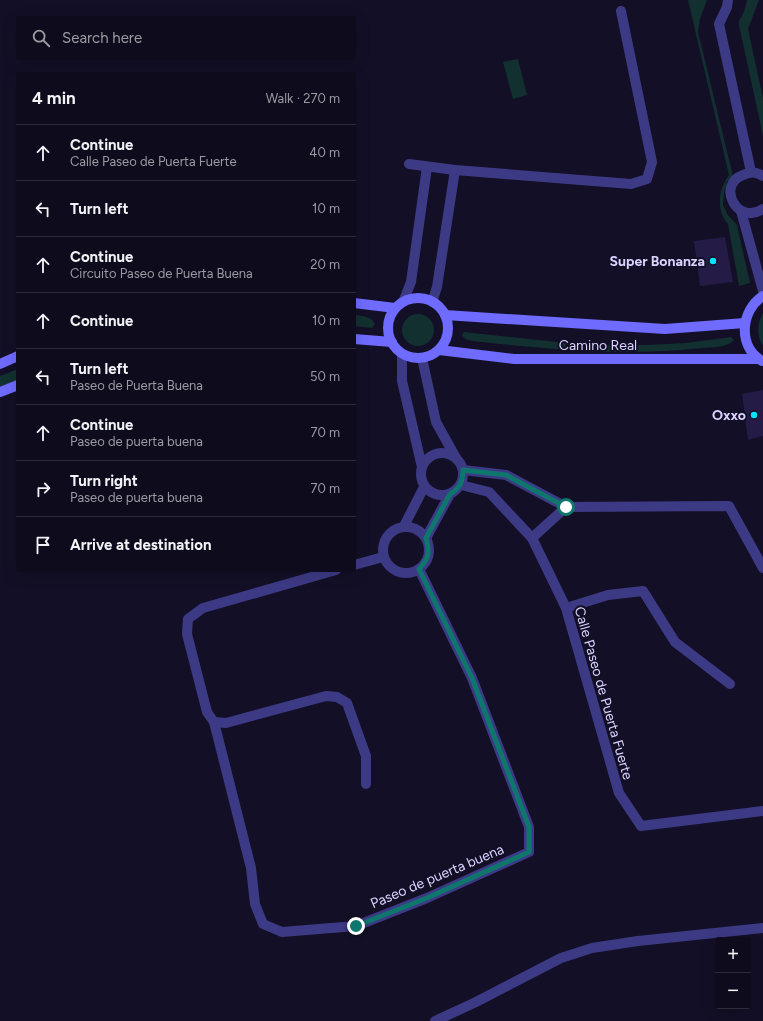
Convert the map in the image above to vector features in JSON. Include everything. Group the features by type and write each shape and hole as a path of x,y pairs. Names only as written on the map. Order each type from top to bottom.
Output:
{"main road":[{"path":"744,323 749,310 757,299 763,296"},
{"path":"413,298 424,298 432,302 440,307 448,324 448,334 444,342 439,350 422,358 402,354 395,347 390,338 388,328 390,317 399,305 413,298"},
{"path":"356,304 399,305"},
{"name":"Camino Real","path":"445,315 665,329 744,323 745,336 750,349 760,360"},
{"path":"356,339 392,342"},
{"name":"Camino Real","path":"439,350 514,359 760,360"},
{"path":"0,364 16,357"},
{"path":"0,392 16,386"}],"street":[{"path":"728,0 727,7 719,24 751,172"},
{"path":"409,164 455,170 630,184 646,179 652,162 620,11"},
{"path":"399,305 411,282 427,166"},
{"path":"432,302 437,287 455,170"},
{"path":"763,176 758,173 751,172 738,176 731,188 730,195 736,207 742,211 755,213 763,210"},
{"path":"742,211 763,291"},
{"path":"402,354 402,381 422,467"},
{"path":"422,358 436,422 463,470 461,485 457,490 443,496 429,492 421,480 420,474 425,461 430,456 437,453 450,454 456,458"},
{"path":"463,470 506,475 566,507 729,506 763,568"},
{"name":"Calle Paseo de Puerta Fuerte","path":"461,485 489,492 532,538 566,608 619,793 641,826 763,811"},
{"path":"404,526 424,486"},
{"path":"426,538 450,494"},
{"path":"532,538 566,507"},
{"path":"404,526 413,527 421,532 426,538 429,549 427,560 419,569 409,573 398,572 389,566 383,557 382,546 386,536 394,529 404,526"},
{"path":"356,564 383,557"},
{"name":"Paseo de puerta buena","path":"214,722 251,868 255,904 263,924 282,932 356,926 427,898 529,852 529,827 472,678 419,569"},
{"path":"329,572 203,608 188,619 187,634 207,712 214,722 226,723 326,696 337,697 347,704 366,756 366,784"},
{"path":"566,608 608,595 643,591 674,642 730,684"},
{"path":"435,1021 562,958 592,948 638,941 763,928"}],"green space":[{"path":"688,0 707,0 700,19 698,32 733,176 727,182 723,205 727,214 737,225 750,283 739,286 728,224 724,218 720,206 721,193 725,181 729,175"},
{"path":"747,0 759,0 748,29 763,98 763,136 739,25 739,21 744,12"},
{"path":"518,59 527,95 513,99 503,62"},
{"path":"763,313 763,346 759,338 758,330 759,321"},
{"path":"415,314 421,314 431,321 434,330 433,336 427,343 421,346 415,346 405,339 402,333 402,327 409,317"},
{"path":"356,315 371,319 375,324 372,328 356,326"},
{"path":"464,332 596,345 686,343 731,337 734,340 723,346 715,347 673,351 616,352 530,347 472,341 465,339 462,335"},
{"path":"16,370 16,381 0,387 0,376"}],"building":[{"name":"Super Bonanza","path":"725,237 733,282 700,286 694,241"},
{"name":"Oxxo","path":"763,390 763,436 748,440 742,394"}],"place":[{"name":"Super Bonanza","path":"713,261"},
{"name":"Oxxo","path":"754,415"}],"route":[{"path":"356,926 427,898 529,852 529,827 472,678 419,569 427,560 429,549 426,538 450,494 457,490 461,485 463,470 506,475 566,507"}]}
